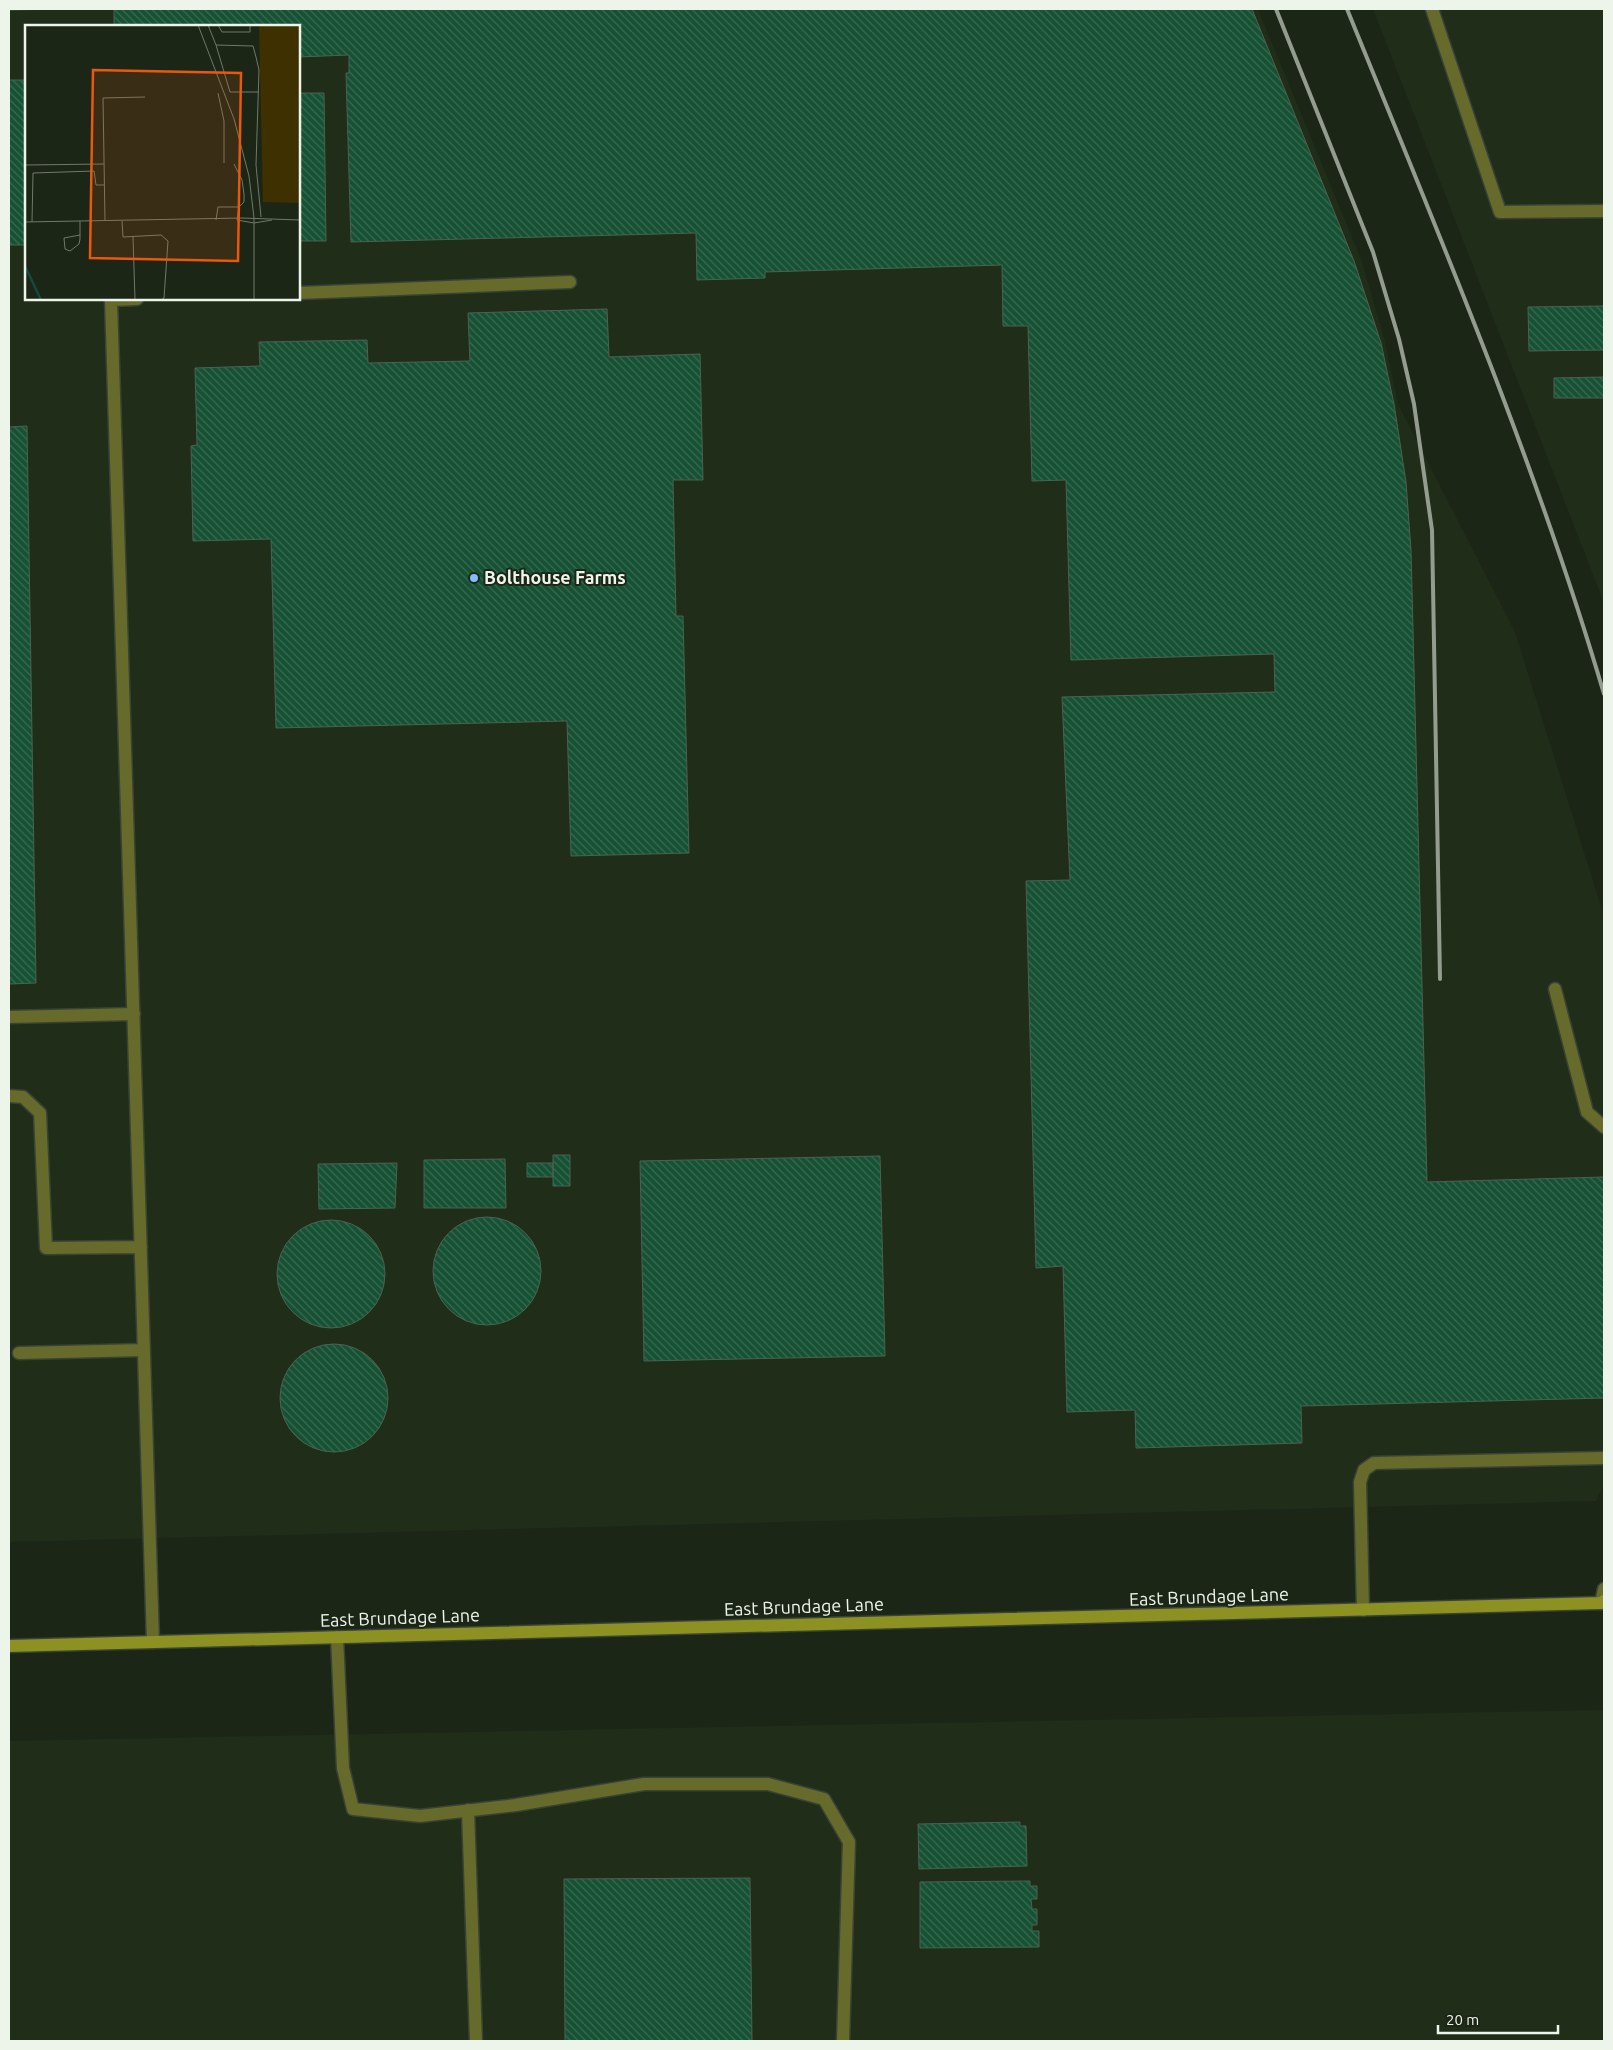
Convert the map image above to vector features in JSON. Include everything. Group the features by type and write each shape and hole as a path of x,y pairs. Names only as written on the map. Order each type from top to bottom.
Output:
{"main road":[{"name":"East Brundage Lane","path":"9,1646 1603,1603"}],"lane":[{"path":"1432,9 1500,212 1604,211"},
{"path":"300,293 570,282"},
{"path":"111,300 153,1642"},
{"path":"1555,989 1586,1112 1604,1127"},
{"path":"9,1017 134,1014"},
{"path":"9,1096 23,1097 40,1112 46,1248 141,1246"},
{"path":"19,1353 144,1350"},
{"path":"1364,1610 1360,1482 1364,1470 1374,1463 1604,1458"},
{"path":"1603,1603 1604,1588"},
{"path":"338,1637 342,1768 352,1809 420,1816 516,1805 644,1784 768,1784 824,1799 849,1842 843,2041"},
{"path":"468,1810 476,2041"}],"shaded area":[{"path":"9,9 1258,9 1361,259 1385,341 1398,404 1515,632 1604,916 1604,1484 1596,1501 9,1542"},
{"path":"1373,9 1604,9 1604,603"},
{"path":"1604,1710 1604,2041 9,2041 9,1741"}],"building":[{"path":"9,9 66,9 9,10"},
{"path":"114,9 1252,9 1354,261 1381,343 1394,404 1406,482 1411,550 1427,1182 1604,1177 1604,1398 1301,1406 1302,1443 1136,1448 1135,1410 1067,1412 1063,1266 1036,1268 1026,881 1070,880 1062,697 1275,692 1274,654 1071,660 1066,480 1032,481 1028,326 1003,326 1002,265 765,272 765,278 697,280 696,233 351,242 346,73 349,73 349,55 300,57 300,25 114,25"},
{"path":"9,80 25,80 25,245 9,245"},
{"path":"300,93 324,93 326,241 300,241"},
{"path":"1604,306 1604,350 1529,351 1528,307"},
{"name":"Bolthouse Farms","path":"607,309 609,357 700,354 703,480 673,480 676,616 683,616 689,853 571,856 567,721 276,728 271,539 193,541 191,446 197,445 195,368 260,366 259,342 367,340 368,363 470,361 468,313"},
{"path":"1604,377 1604,398 1554,398 1554,378"},
{"path":"27,426 36,983 9,984 9,427"},
{"path":"553,1155 570,1155 570,1186 553,1186"},
{"path":"880,1156 885,1356 644,1361 640,1161"},
{"path":"505,1159 506,1208 424,1208 424,1160"},
{"path":"397,1163 395,1208 319,1209 318,1164"},
{"path":"527,1163 553,1163 553,1177 527,1177"},
{"path":"487,1217 508,1221 525,1233 537,1250 541,1271 537,1292 525,1309 508,1321 487,1325 466,1321 449,1309 437,1292 433,1271 437,1250 449,1233 466,1221"},
{"path":"331,1220 352,1224 369,1236 381,1253 385,1274 381,1295 369,1312 352,1324 331,1328 310,1324 293,1312 281,1295 277,1274 281,1253 293,1236 310,1224"},
{"path":"334,1344 355,1348 372,1360 384,1377 388,1398 384,1419 372,1436 355,1448 334,1452 313,1448 296,1436 284,1419 280,1398 284,1377 296,1360 313,1348"},
{"path":"1020,1822 1020,1826 1026,1826 1027,1866 919,1869 918,1824"},
{"path":"750,1878 752,2041 565,2041 564,1879"},
{"path":"1030,1881 1030,1886 1037,1886 1037,1899 1031,1899 1032,1909 1037,1909 1037,1925 1032,1925 1032,1931 1039,1931 1039,1947 920,1948 920,1882"}],"railway":[{"path":"1276,9 1373,252 1399,339 1414,404 1432,530 1440,979"},
{"path":"1347,9 1451,263 1517,434 1548,520 1604,694"}],"place":[{"name":"Bolthouse Farms","path":"474,578"}]}
